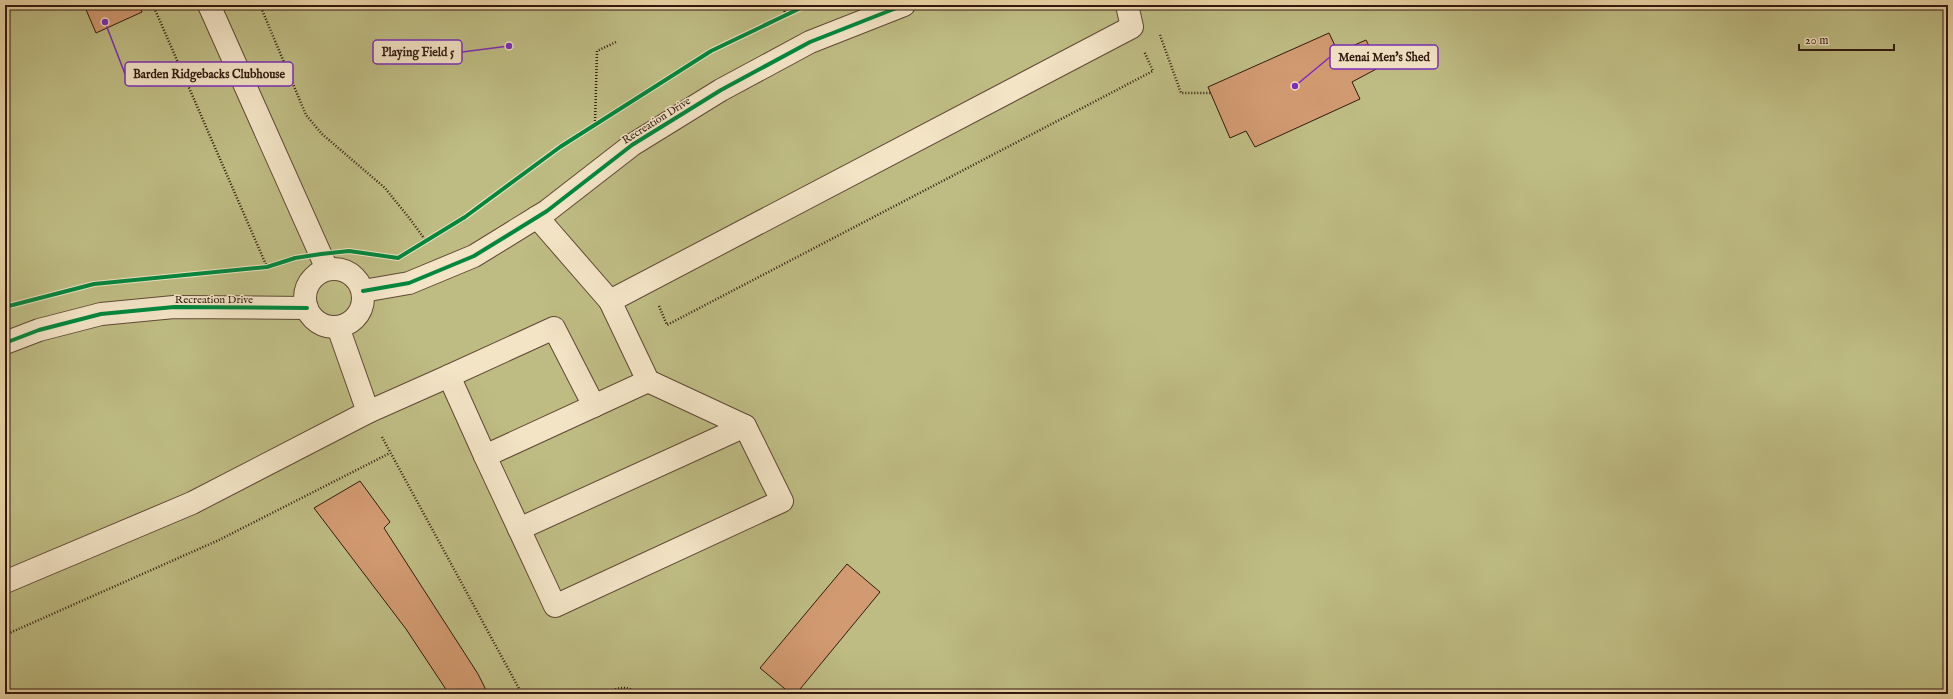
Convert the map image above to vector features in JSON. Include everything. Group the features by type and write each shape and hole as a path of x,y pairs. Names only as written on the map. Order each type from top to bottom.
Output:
{"street":[{"path":"209,5 327,269"},
{"name":"Recreation Drive","path":"363,291 410,283 474,256 537,217 632,145 722,90 810,42 904,5"},
{"path":"610,301 1132,27 1126,5"},
{"path":"449,376 555,606 782,501 745,426 648,382 610,301 537,217"},
{"path":"327,269 339,269 350,273 358,280 363,291 363,303 358,314 350,323 338,327 319,323 312,317 307,308 305,296 308,284 316,275 327,269"},
{"name":"Recreation Drive","path":"5,343 40,330 101,314 174,307 307,308"},
{"path":"338,327 368,412"},
{"path":"5,582 192,503 368,412 554,328 594,406"},
{"path":"485,456 648,382"},
{"path":"519,529 745,426"}],"path":[{"path":"153,5 267,267"},
{"path":"260,5 306,115 322,134 385,188 426,241"},
{"path":"784,5 785,16"},
{"path":"779,19 791,13"},
{"path":"648,282 667,325 1146,75 1153,71 1132,27 1155,21 1181,93 1210,93"},
{"path":"595,124 597,51 616,42"},
{"path":"589,128 602,120"},
{"path":"419,245 432,237"},
{"path":"259,268 274,265"},
{"path":"368,412 522,694"},
{"path":"5,635 219,540 390,453"},
{"path":"604,694 619,687 629,688 641,694"}],"shaded area":[{"path":"5,5 1948,5 1948,694 5,694"}],"building":[{"path":"84,5 139,5 142,12 96,33"},
{"path":"1329,33 1338,52 1366,40 1380,67 1352,82 1360,99 1255,147 1246,131 1230,138 1208,87"},
{"path":"360,481 390,522 384,528 478,674 488,694 449,694 406,629 314,508"},
{"path":"847,564 880,592 796,694 791,694 760,668"}],"cycle path":[{"path":"5,307 94,284 267,267 295,258 321,254 349,251 398,258 465,217 560,147 711,51 807,5"},
{"path":"363,291 409,283 474,256 547,211 632,145 721,90 810,42 904,5"},
{"path":"5,343 39,330 101,314 174,307 307,308"}],"place":[{"name":"Barden Ridgebacks Clubhouse","path":"105,22"},
{"name":"Playing Field 5","path":"509,46"},
{"name":"Menai Men's Shed","path":"1295,86"}]}
